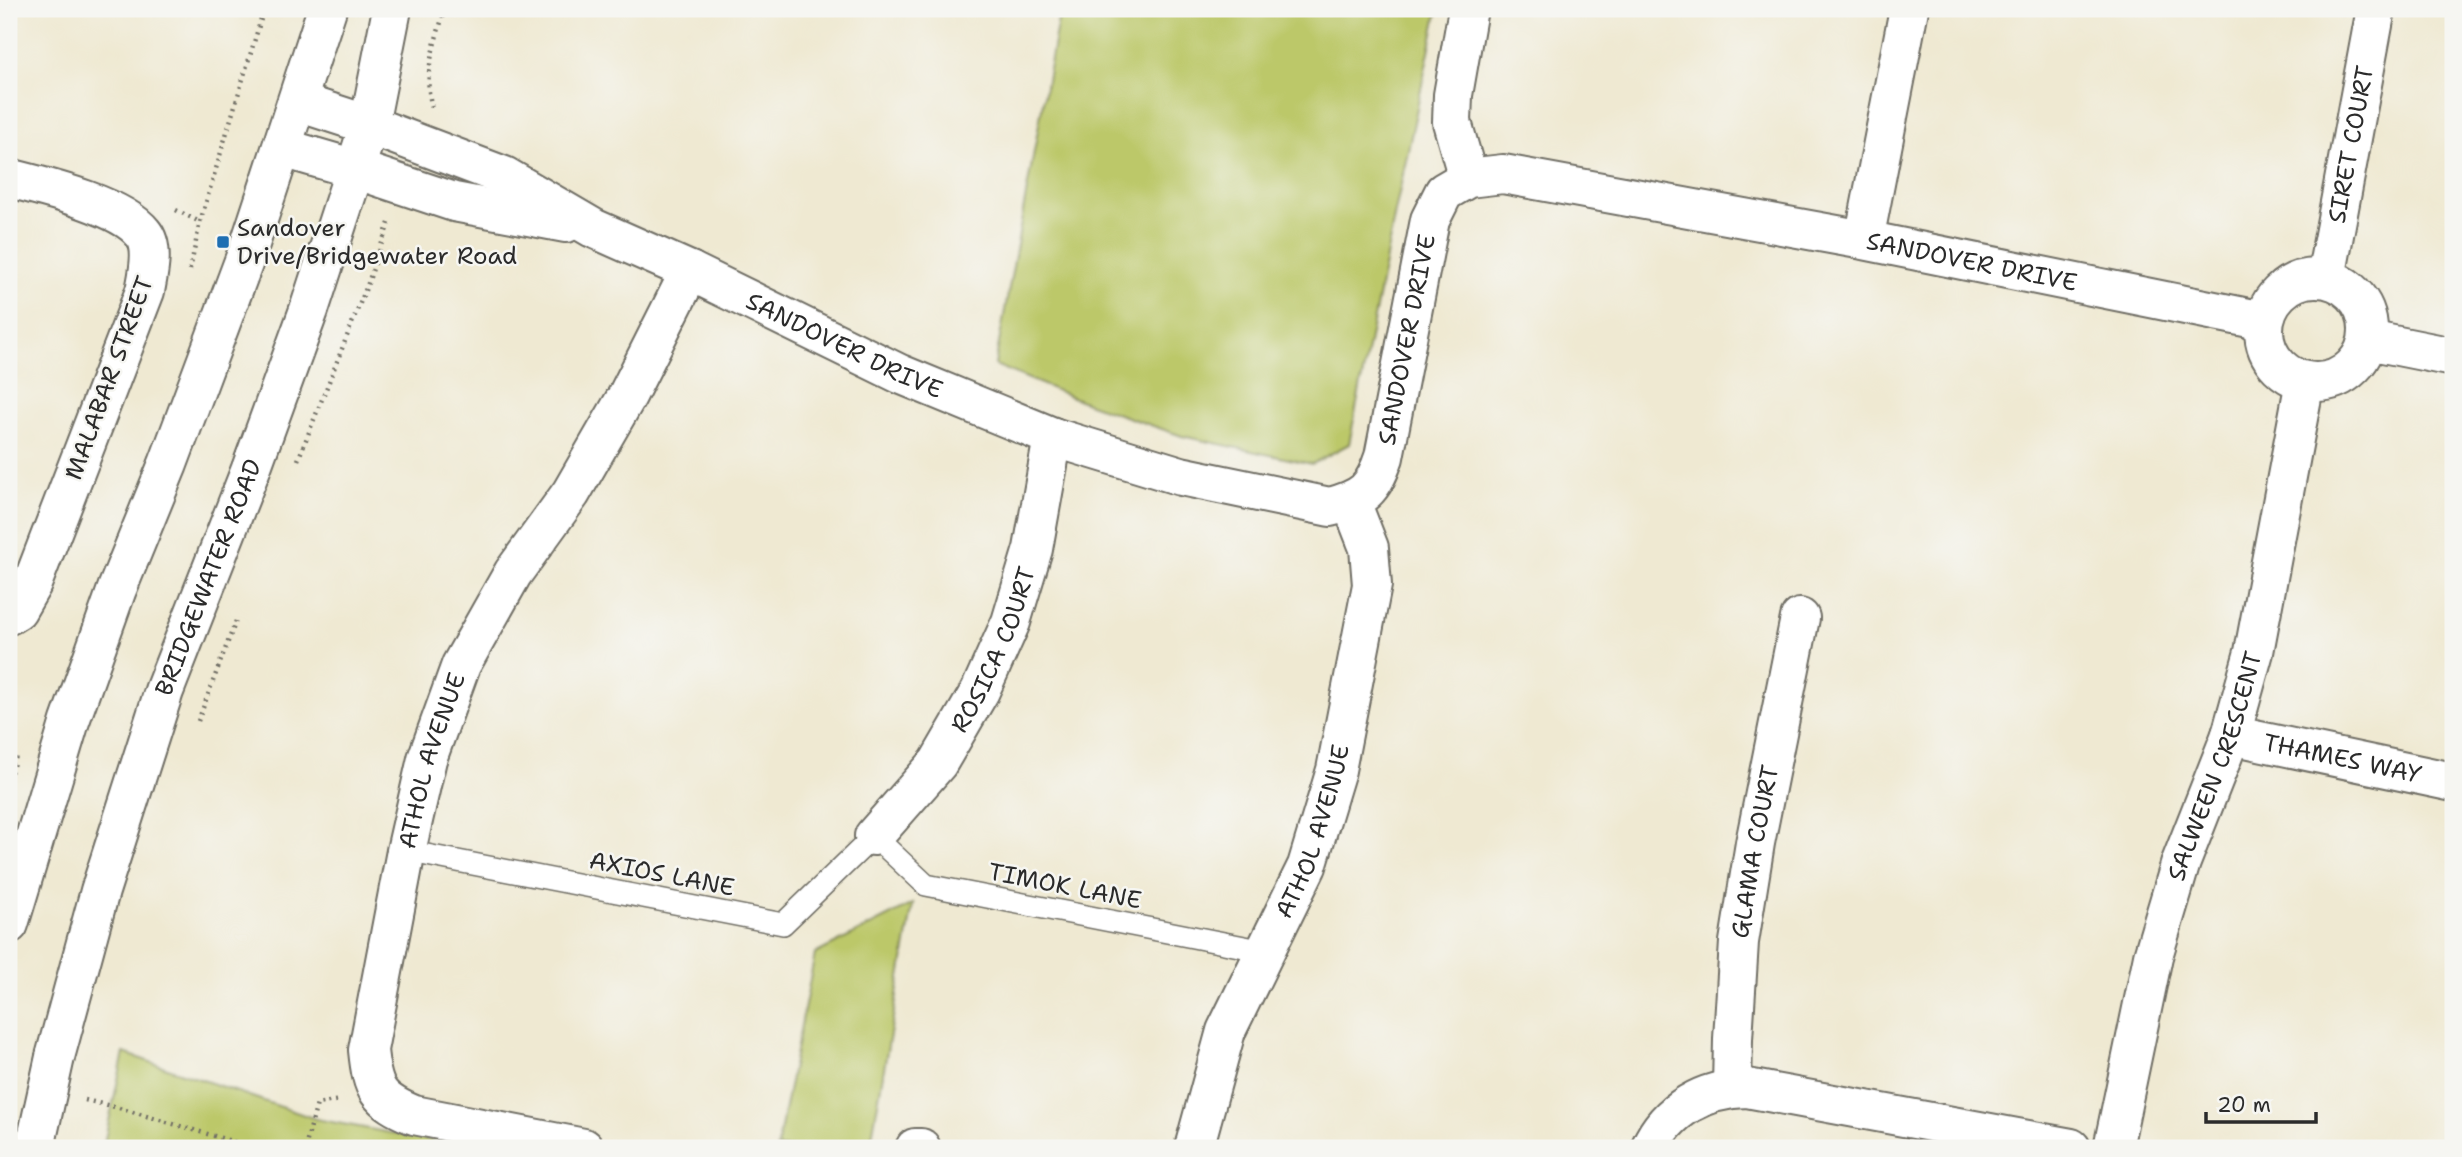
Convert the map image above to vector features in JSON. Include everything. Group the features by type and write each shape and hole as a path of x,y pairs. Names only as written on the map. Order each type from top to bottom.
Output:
{"street":[{"path":"9,924 43,803 74,709 117,589 169,464 247,253 327,9"},
{"name":"BRIDGEWATER ROAD","path":"37,1141 55,1057 100,891 164,691 309,310 369,125 393,9"},
{"path":"1468,9 1453,96 1452,122 1468,178"},
{"path":"1864,240 1909,9"},
{"name":"SIRET COURT","path":"2326,278 2376,9"},
{"name":"SANDOVER DRIVE","path":"298,102 425,145 503,176 593,228 691,271 900,374 1053,437 1181,476 1305,504 1330,507 1351,502 1376,482 1384,457 1430,220 1444,192 1468,178 1503,174 1864,240 2264,321"},
{"name":"SANDOVER DRIVE","path":"283,148 454,202 593,228"},
{"name":"MALABAR STREET","path":"9,178 124,216 145,234 151,261 145,291 32,584 18,610 9,615"},
{"name":"ATHOL AVENUE","path":"379,1093 370,1075 368,1050 406,851 427,759 461,666 513,573 571,493 626,396 691,271"},
{"path":"2326,278 2343,285 2357,296 2366,312 2368,340 2361,357 2349,370 2333,379 2305,381 2288,374 2275,362 2267,345 2264,321 2271,304 2282,290 2298,281 2326,278"},
{"path":"2368,340 2453,357"},
{"name":"SALWEEN CRESCENT","path":"2113,1148 2152,957 2181,862 2231,735 2254,652 2305,381"},
{"name":"ROSICA COURT","path":"874,836 938,763 980,691 1011,622 1033,549 1053,437"},
{"name":"ATHOL AVENUE","path":"1194,1148 1226,1031 1307,866 1336,770 1372,585 1369,548 1351,502"},
{"name":"GLAMA COURT","path":"1732,1088 1732,1039 1739,942 1755,843 1800,618"},
{"name":"THAMES WAY","path":"2231,735 2453,782"},
{"path":"1650,1148 1668,1120 1681,1108 1700,1097 1732,1088 1765,1090 2071,1148"},
{"path":"379,1093 391,1105 414,1115 584,1148"},
{"path":"915,1148 921,1148"}],"lane":[{"name":"AXIOS LANE","path":"406,851 783,924 874,836"},
{"name":"TIMOK LANE","path":"874,836 926,885 1265,951"}],"path":[{"path":"425,145 436,117 431,103 429,66 445,9"},
{"path":"295,467 368,283 387,227 409,187"},
{"path":"197,723 239,609"},
{"path":"304,1148 317,1104 379,1093"},
{"path":"82,1100 119,1108 255,1148"}],"green space":[{"path":"1060,9 1438,9 1349,444 1312,464 1182,436 1087,403 995,365"},
{"path":"913,904 870,1148 777,1148 815,954"},
{"path":"124,1053 316,1119 471,1148 103,1148"}],"place":[{"name":"Sandover Drive/Bridgewater Road","path":"223,242"}]}
